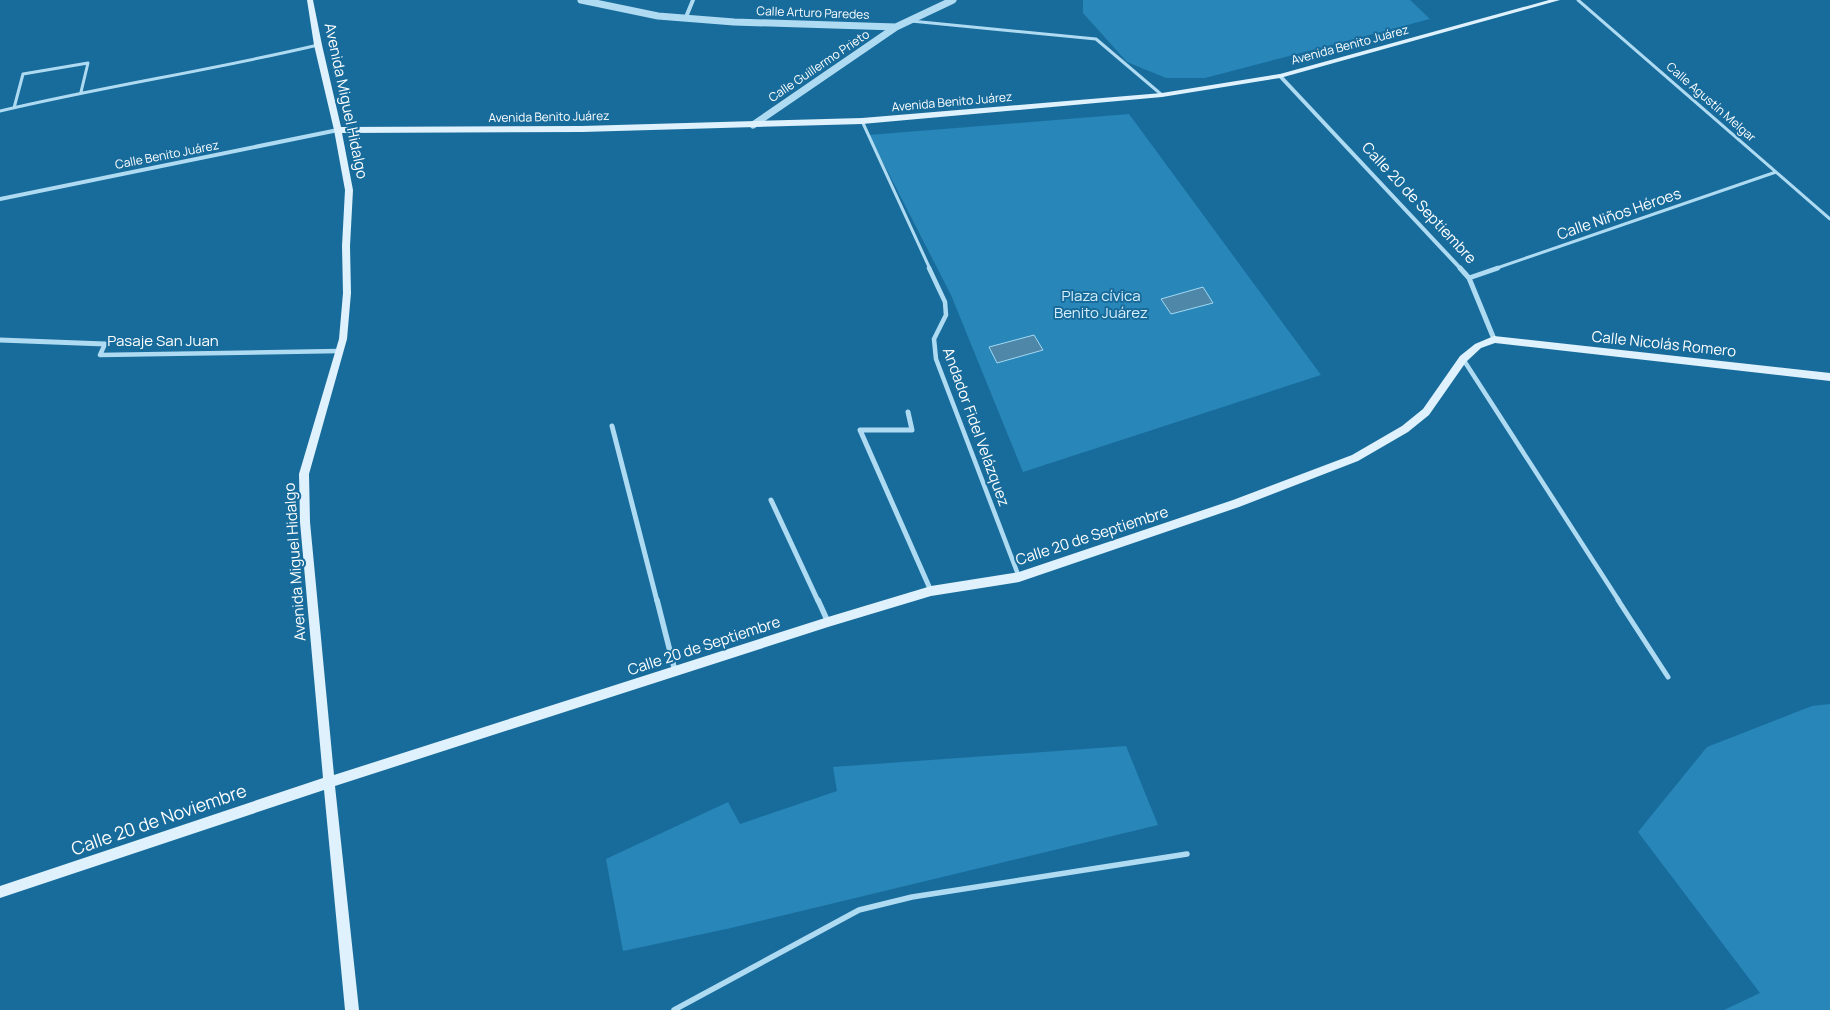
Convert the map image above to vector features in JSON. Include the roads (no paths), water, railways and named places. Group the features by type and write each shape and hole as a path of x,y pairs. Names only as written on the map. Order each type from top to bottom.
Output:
{"main road":[{"name":"Avenida Miguel Hidalgo","path":"310,0 349,190 346,246 348,293 343,339 304,474 305,522 352,1010"},
{"name":"Avenida Benito Juárez","path":"338,130 753,125 862,121 1162,95 1280,76 1557,0"},
{"name":"Calle 20 de Septiembre","path":"329,782 828,622 931,592 1018,577 1235,504 1355,458 1405,429 1426,412 1463,359 1478,346 1494,339"},
{"name":"Calle Nicolás Romero","path":"1494,339 1830,377"},
{"name":"Calle 20 de Noviembre","path":"0,892 329,782"}],"street":[{"name":"Calle Arturo Paredes","path":"581,0 658,16 734,22 896,27"},
{"path":"686,17 693,0"},
{"name":"Calle Guillermo Prieto","path":"753,125 896,27 953,0"},
{"name":"Calle Agustín Melgar","path":"1578,0 1830,219"},
{"path":"909,20 1096,39 1162,95"},
{"name":"Calle 20 de Septiembre","path":"1280,76 1469,278 1494,339"},
{"name":"Andador Fidel Velázquez","path":"862,121 945,302 946,314 934,339 936,359 1018,577"},
{"name":"Calle Benito Juárez","path":"0,199 338,130"},
{"name":"Calle Niños Héroes","path":"1469,278 1776,172"},
{"name":"Pasaje San Juan","path":"0,340 105,344 100,355 340,351"},
{"path":"1463,359 1668,677"},
{"path":"908,412 912,430 860,430 931,592"},
{"path":"612,426 676,671"},
{"path":"771,500 828,622"},
{"path":"674,1010 859,910 912,897 1187,854"}],"lane":[{"path":"0,112 81,92 262,59 318,45"},
{"path":"14,108 23,74 88,63 81,92"}],"park label":[{"name":"Plaza cívica Benito Juárez","path":"1101,304"}]}
